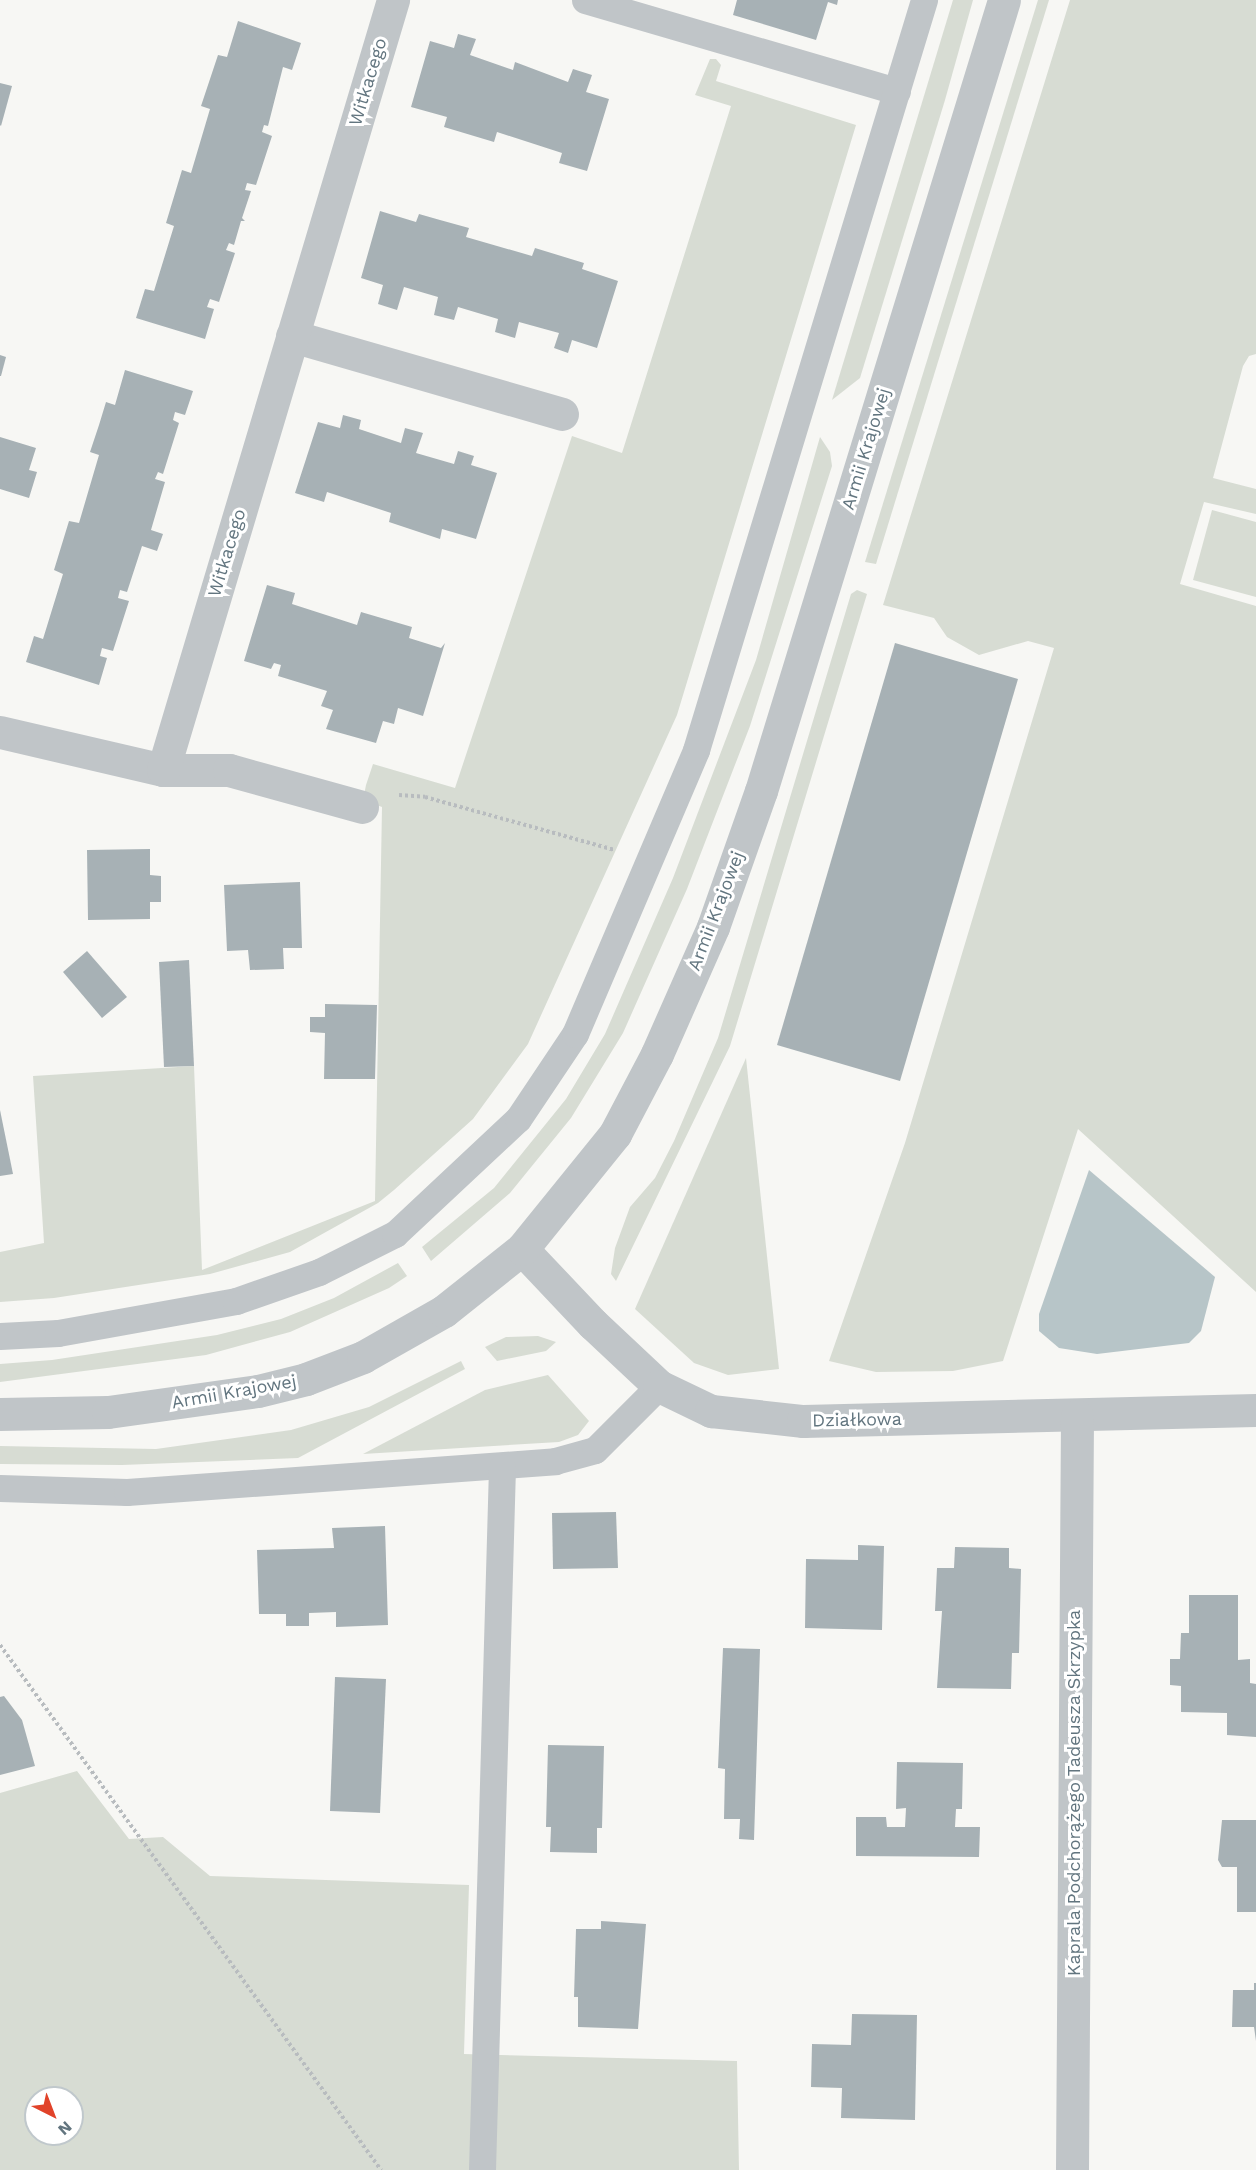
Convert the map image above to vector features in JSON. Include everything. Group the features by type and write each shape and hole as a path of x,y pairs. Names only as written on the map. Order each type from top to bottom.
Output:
{"street":[{"name":"Witkacego","path":"163,770 393,0"},
{"name":"Armii Krajowej","path":"0,1414 108,1412 258,1391 306,1379 400,1339 444,1311 522,1249 551,1218 615,1134 657,1054 713,927 765,779 1004,0"},
{"path":"292,336 562,414"},
{"path":"0,732 163,770 229,770 354,805"},
{"name":"Działkowa","path":"522,1249 592,1324 658,1386 711,1411 803,1421 1256,1410"},
{"name":"Kaprala Podchorążego Tadeusza Skrzypka","path":"1072,2170 1077,1416"}],"lane":[{"path":"585,0 897,91"},
{"path":"0,1336 58,1333 236,1301 319,1272 395,1234 518,1119 574,1034 696,750 924,0"},
{"path":"0,1488 128,1492 502,1467 555,1461 595,1450 658,1386"},
{"path":"482,2170 502,1467"}],"path":[{"path":"354,805 367,793 425,797 627,854"},
{"path":"0,1645 381,2170"}],"shaded area":[{"path":"953,0 973,0 945,100 860,378 832,400"},
{"path":"1038,0 1049,0 876,564 865,562"},
{"path":"1070,0 1256,0 1256,354 1249,356 1243,366 1213,478 1256,489 1256,514 1204,502 1180,584 1256,606 1256,1292 1078,1129 1003,1361 953,1371 876,1372 829,1361 905,1143 1054,648 1028,641 979,655 947,637 934,618 883,605"},
{"path":"710,59 716,59 721,65 716,81 856,125 677,715 528,1044 473,1119 394,1190 378,1203 290,1252 210,1274 54,1298 0,1302 0,1252 44,1243 33,1076 194,1066 202,1270 375,1201 382,807 363,800 366,785 373,764 455,788 572,436 622,453 731,106 695,95"},
{"path":"820,437 830,452 832,466 750,726 687,889 623,1033 571,1118 510,1193 431,1261 422,1247 494,1188 566,1099 605,1034 673,878 756,660"},
{"path":"1212,510 1256,522 1256,597 1193,580"},
{"path":"857,590 867,594 730,1046 616,1281 611,1274 615,1248 630,1207 655,1178 674,1141 718,1038 851,594"},
{"path":"746,1058 779,1369 728,1375 694,1363 635,1309"},
{"path":"1089,1170 1215,1277 1201,1331 1189,1343 1097,1354 1059,1348 1039,1331 1039,1314"},
{"path":"398,1263 407,1276 389,1288 290,1332 206,1355 0,1382 0,1364 52,1360 217,1335 281,1319 334,1298"},
{"path":"538,1336 556,1342 546,1351 497,1361 485,1347 506,1337"},
{"path":"461,1361 465,1369 298,1458 122,1465 0,1464 0,1446 156,1449 291,1430 369,1407"},
{"path":"548,1375 589,1421 578,1435 559,1442 363,1454 485,1390"},
{"path":"77,1771 129,1839 163,1837 210,1876 469,1885 464,2054 737,2061 739,2170 0,2170 0,1793"}],"building":[{"path":"737,0 838,0 837,5 828,2 816,40 733,15"},
{"path":"238,21 301,43 292,70 283,67 268,126 264,125 262,132 272,136 256,185 247,183 245,190 251,191 242,218 245,221 241,221 234,245 229,243 226,250 235,253 219,302 210,299 207,307 214,309 205,339 136,318 145,289 154,291 174,226 166,223 182,170 191,173 210,109 201,106 218,55 227,57"},
{"path":"458,34 476,39 470,55 513,70 515,62 568,82 573,69 592,75 586,92 609,99 587,171 559,163 562,153 497,132 494,142 444,127 447,117 411,107 430,41 454,48"},
{"path":"0,83 12,86 1,126 0,125"},
{"path":"380,211 416,222 419,214 469,228 466,237 532,256 535,248 584,263 582,269 618,281 597,348 572,340 568,353 554,348 559,333 519,322 515,338 495,332 498,319 458,307 454,320 434,315 438,297 404,287 397,310 378,304 383,285 361,278"},
{"path":"0,355 6,357 1,376 0,376"},
{"path":"125,370 193,391 185,415 175,412 173,420 179,423 163,474 158,472 155,479 165,482 151,530 163,534 157,551 142,546 127,592 120,590 118,598 129,601 113,651 102,648 100,656 107,658 99,685 26,662 34,636 43,639 63,574 54,570 69,521 79,523 99,455 90,452 106,402 115,405"},
{"path":"343,415 361,420 359,429 401,443 405,428 423,433 416,453 454,464 458,451 474,456 471,465 497,473 476,539 442,529 440,539 389,522 391,513 327,492 324,502 295,493 318,422 340,428"},
{"path":"0,437 36,448 29,470 37,472 29,498 0,489"},
{"path":"267,585 295,593 292,604 357,625 361,612 412,627 409,638 441,648 445,643 423,716 398,708 394,724 383,721 376,743 326,729 333,710 321,706 327,691 278,676 281,665 274,663 271,669 244,661"},
{"path":"895,643 1018,679 900,1081 777,1045"},
{"path":"150,849 150,875 161,876 161,902 150,902 150,919 88,920 87,850"},
{"path":"300,882 302,948 283,948 284,969 250,970 248,950 227,951 224,885"},
{"path":"87,951 127,997 102,1018 63,972"},
{"path":"189,960 194,1066 164,1067 159,962"},
{"path":"325,1004 377,1005 375,1079 324,1079 325,1033 310,1032 310,1017 325,1017"},
{"path":"0,1110 13,1174 0,1176"},
{"path":"616,1512 618,1568 553,1569 552,1513"},
{"path":"385,1526 388,1625 336,1627 336,1612 309,1613 309,1626 286,1626 286,1614 259,1614 257,1550 334,1548 332,1528"},
{"path":"858,1545 884,1546 882,1630 805,1628 806,1559 858,1560"},
{"path":"955,1547 1009,1548 1009,1568 1021,1569 1019,1653 1012,1653 1011,1689 937,1688 942,1611 935,1611 937,1568 954,1568"},
{"path":"1189,1595 1238,1595 1238,1660 1250,1659 1250,1683 1256,1684 1256,1737 1227,1735 1227,1713 1181,1712 1181,1686 1170,1685 1170,1659 1180,1659 1181,1633 1189,1633"},
{"path":"723,1648 760,1649 754,1840 739,1839 740,1819 724,1819 725,1769 718,1768"},
{"path":"335,1677 386,1679 380,1813 330,1811"},
{"path":"4,1696 22,1720 35,1766 0,1775 0,1697"},
{"path":"548,1745 604,1746 602,1828 597,1828 597,1853 550,1852 551,1827 546,1827"},
{"path":"897,1762 963,1763 962,1809 956,1809 955,1827 980,1827 979,1857 856,1856 856,1817 886,1817 887,1827 905,1827 906,1808 896,1809"},
{"path":"1222,1820 1256,1820 1256,1912 1237,1912 1237,1867 1222,1867 1218,1860"},
{"path":"601,1921 646,1924 638,2029 578,2027 578,1997 574,1997 576,1929 601,1929"},
{"path":"1254,1983 1256,1983 1256,2041 1254,2027 1232,2027 1233,1990 1254,1990"},
{"path":"852,2014 917,2015 915,2120 841,2118 842,2088 811,2087 812,2044 851,2045"}]}
